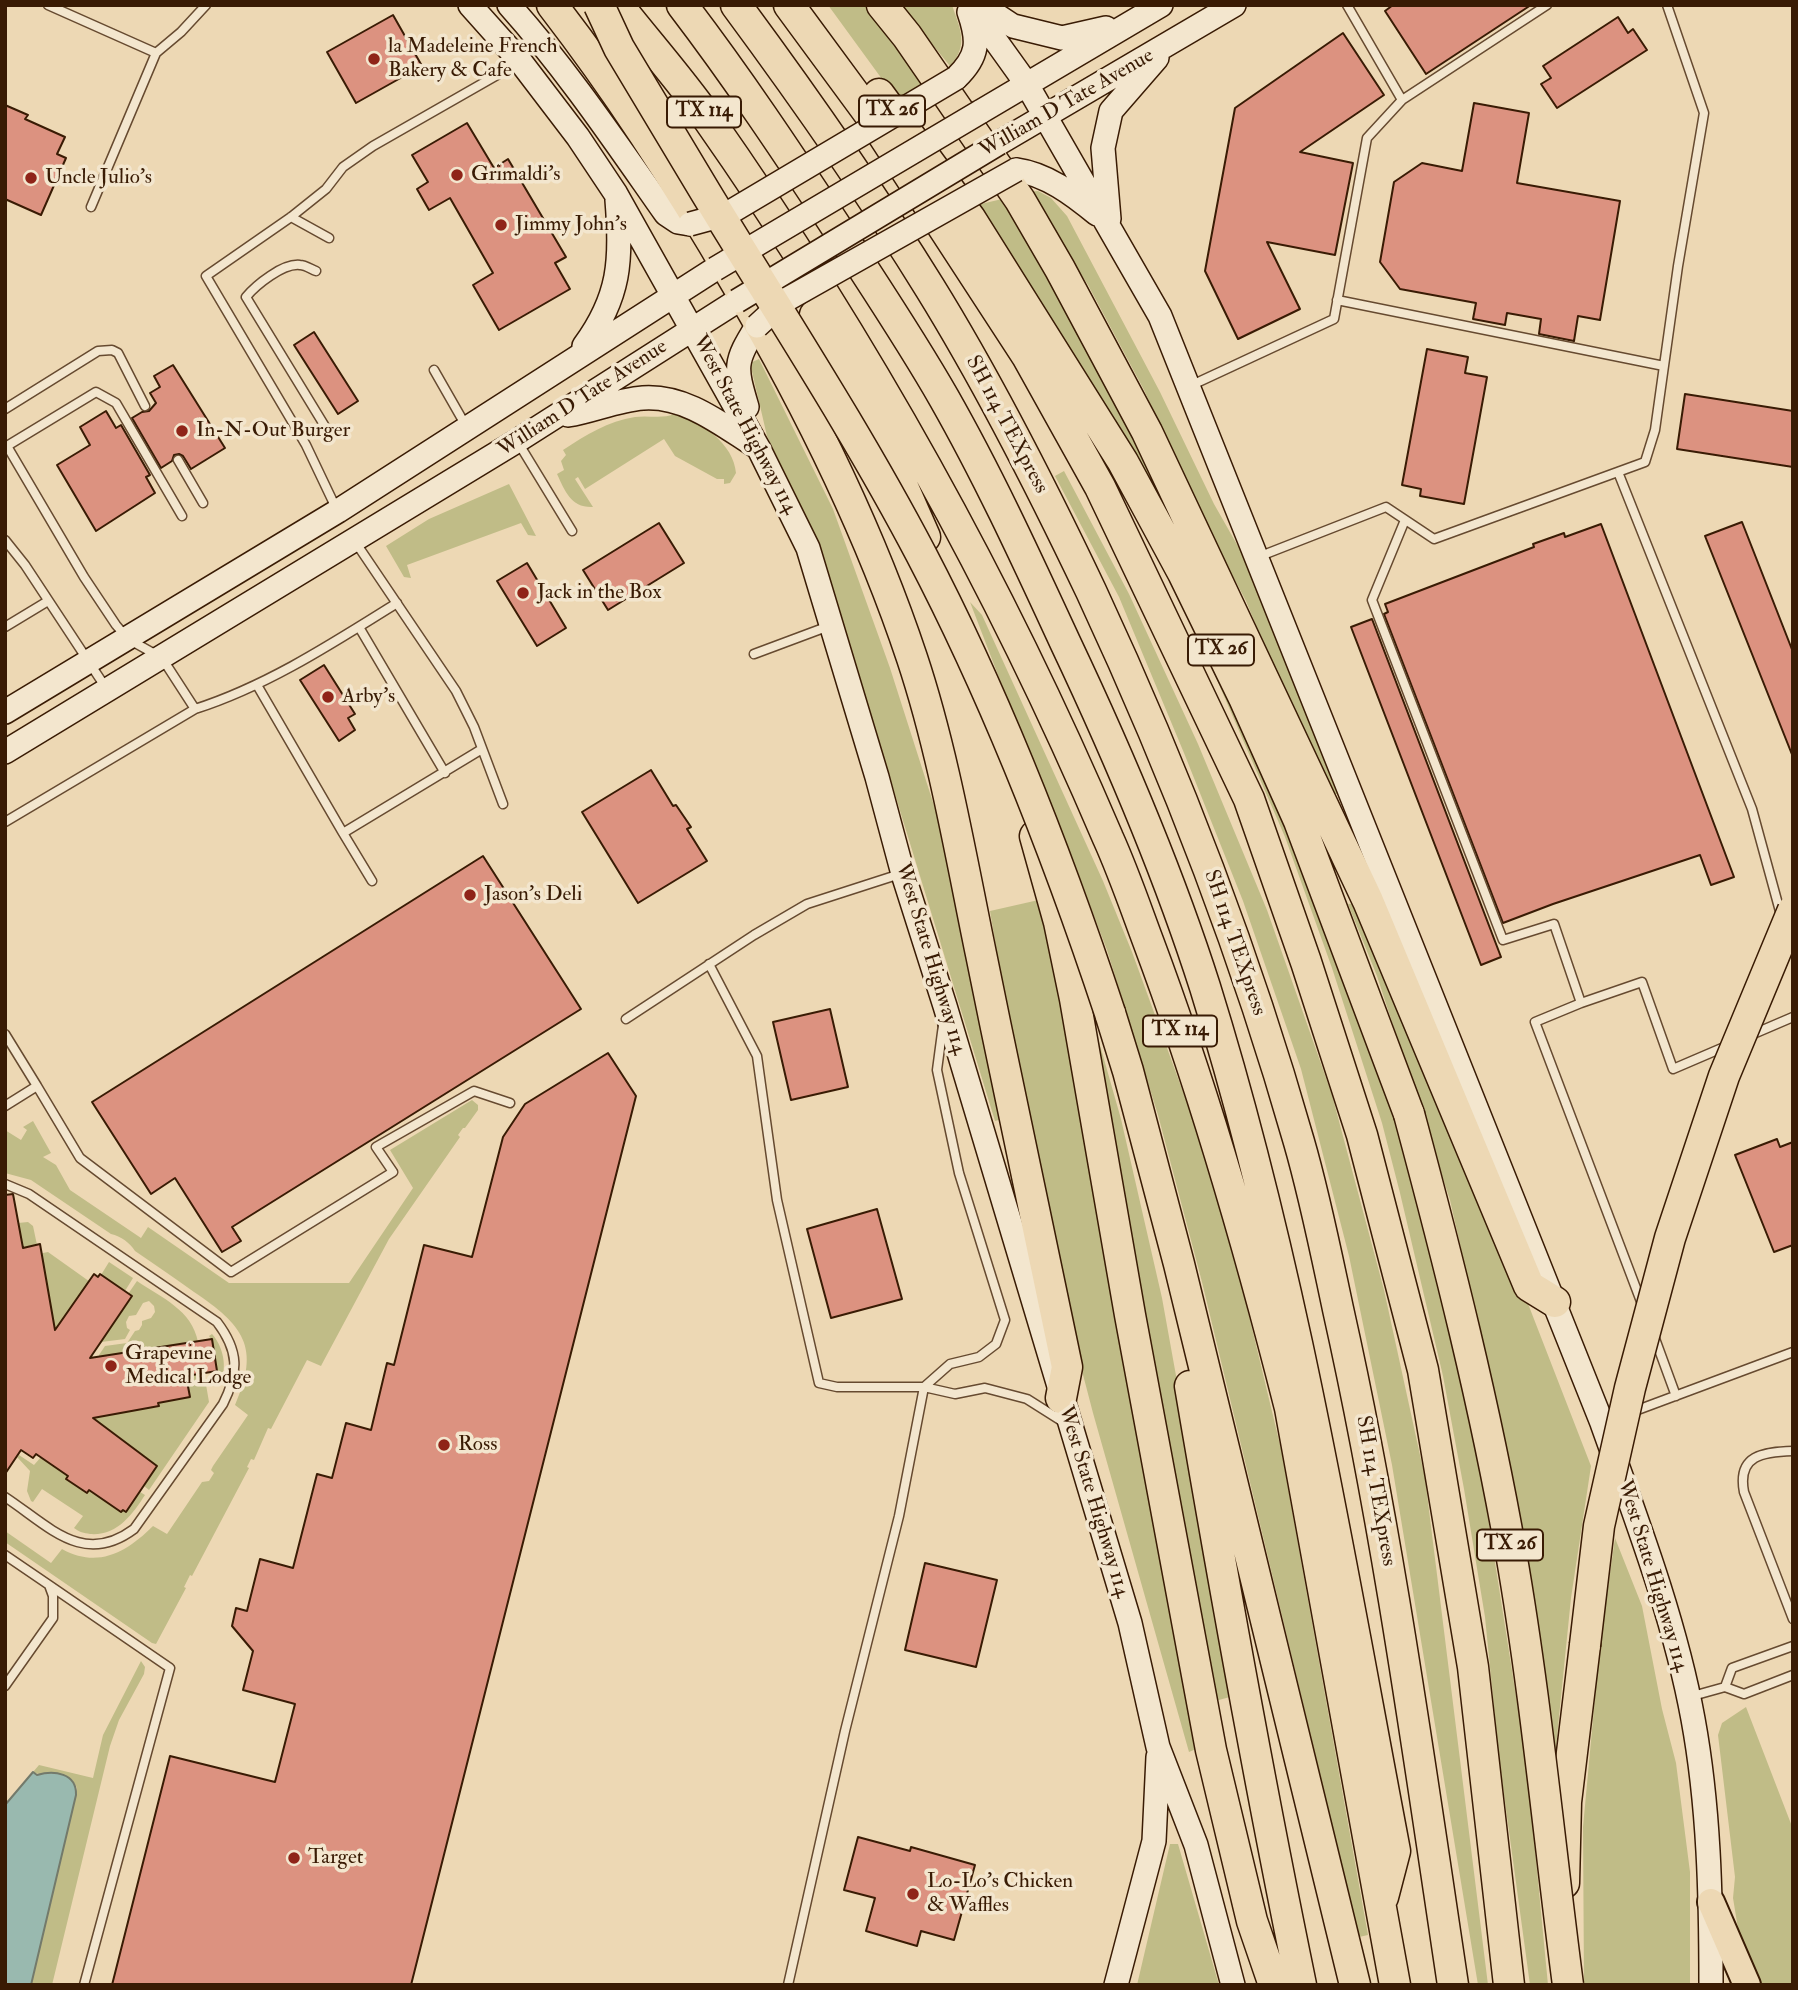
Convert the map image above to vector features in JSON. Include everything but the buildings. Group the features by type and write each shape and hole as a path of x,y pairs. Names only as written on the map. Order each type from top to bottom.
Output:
{"highway":[{"path":"552,5 601,69 691,204 778,354 835,465 912,659 937,752 966,883 1067,1367 1061,1398"},
{"path":"598,5 619,48 848,422 921,555 1015,756 1081,924 1128,1071 1188,1303 1355,1985"},
{"name":"TX 114","path":"618,5 704,113 871,370 975,557 1049,707 1110,840 1169,997 1222,1157 1290,1408 1395,1985"},
{"name":"SH 114 TEXpress","path":"681,5 767,121 944,398 1014,531 1098,712 1147,826 1208,998 1252,1152 1292,1315 1395,1851 1381,1909"},
{"name":"SH 114 TEXpress","path":"736,5 808,102 930,288 986,384 1047,499 1138,692 1189,815 1243,962 1302,1153 1358,1397 1394,1597 1453,1985"},
{"path":"789,5 870,115 1027,356 1100,487 1249,799 1362,1135 1423,1370 1473,1667 1509,1985"},
{"name":"TX 26","path":"813,5 970,218 1124,462 1177,561 1244,698 1299,821 1409,1114 1478,1382 1511,1554 1535,1710 1566,1985"},
{"path":"882,5 907,36 1020,200 1147,432 1368,901 1529,1286 1555,1302"},
{"path":"780,227 806,299 882,439 973,649 1030,816 1059,922 1075,999 1210,1750 1252,1921 1274,1985"},
{"path":"1566,1985 1566,1802 1599,1526 1630,1388 1670,1238 1724,1076 1793,910"},
{"path":"1188,1303 1182,1341 1236,1651 1301,1985"}],"main road":[{"name":"West State Highway 114","path":"470,5 520,61 578,137 616,194 760,449 808,548 877,776 902,874 945,1006 1130,1623 1158,1746 1196,1845 1233,1985"},
{"path":"509,5 533,32 594,113 666,214 678,222 690,224 727,214 956,78 967,68 974,56 976,43 968,5"},
{"name":"West State Highway 114","path":"968,5 1026,83 1160,316 1602,1423 1645,1543 1693,1721 1705,1818 1710,1902 1710,1985"},
{"path":"981,5 1013,26 1062,38 1130,22"},
{"name":"William D Tate Avenue","path":"5,712 338,511 674,293 1161,5"},
{"name":"William D Tate Avenue","path":"5,751 555,418 692,328 1043,116 1234,5"},
{"path":"1110,226 1103,148 1111,111 1170,43"},
{"path":"760,449 739,378 740,354 757,326 784,301 1016,170 1033,172 1047,179 1085,204 1110,226"},
{"path":"574,359 601,323 613,296 620,236 616,194"},
{"path":"555,418 642,398 667,399 691,407 760,449"},
{"path":"338,511 355,540"},
{"path":"1116,1985 1154,1841 1158,1746"},
{"path":"1710,1902 1747,1985"}],"lane":[{"path":"48,5 61,8 156,53"},
{"path":"91,207 156,53 181,32 206,5"},
{"path":"1347,5 1402,100"},
{"path":"1189,386 1334,318 1367,138 1402,100 1547,5"},
{"path":"1258,557 1386,507 1434,539 1645,462 1655,430 1678,266 1704,113 1667,5"},
{"path":"338,511 306,445 206,276 291,217 326,189 342,167 373,146 520,61"},
{"path":"291,217 329,238"},
{"path":"316,271 301,264 287,266 255,286 246,297 329,433"},
{"path":"1337,300 1664,366"},
{"path":"5,409 98,351 112,350 118,353 145,406"},
{"path":"434,370 468,428"},
{"path":"182,516 116,403 96,392 7,446 84,577 128,639 162,658 195,709"},
{"path":"517,441 572,531"},
{"path":"178,460 203,503"},
{"path":"1618,472 1752,809 1789,946"},
{"path":"1405,520 1372,600 1503,940 1554,924 1581,1003"},
{"path":"5,540 107,691"},
{"path":"355,540 456,691 503,804"},
{"path":"5,627 48,601"},
{"path":"5,822 195,709 257,685 397,603"},
{"path":"754,654 831,624"},
{"path":"359,627 444,773"},
{"path":"257,685 372,881"},
{"path":"343,833 482,749"},
{"path":"626,1019 754,935 807,904 902,874"},
{"path":"709,964 757,1056 777,1200 819,1383 836,1387 924,1387 955,1394 985,1388 1027,1399 1070,1426"},
{"path":"1676,1396 1535,1022 1642,982 1674,1069 1793,1017"},
{"path":"788,1985 845,1731 899,1516 924,1387 950,1364 979,1357 996,1343 1005,1320 959,1173 937,1070 945,1006"},
{"path":"5,1034 80,1158 231,1272 393,1172 376,1147 474,1091 510,1103"},
{"path":"5,1106 37,1086"},
{"path":"5,1184 29,1194 217,1322 233,1351 235,1369 232,1385 223,1404 134,1529 121,1539 107,1545 75,1543 5,1497"},
{"path":"1602,1423 1793,1352"},
{"path":"1793,1451 1770,1452 1751,1459 1742,1482 1793,1619"},
{"path":"5,1555 170,1668 84,1985"},
{"path":"5,1686 52,1618 53,1596 49,1585"},
{"path":"1725,1687 1732,1668 1793,1646"},
{"path":"1688,1698 1725,1687 1744,1694 1793,1675"}],"shaded area":[{"path":"828,5 866,5 927,83 898,101"},
{"path":"900,5 952,5 960,29 961,44 950,66"},
{"path":"1038,191 1051,198 1067,216 1160,392 1214,504 1256,578 1340,793 1333,795 1273,667 1246,601 1209,531 1144,390 1088,285 1028,192"},
{"path":"1002,199 1117,397 1196,568 975,209 981,204"},
{"path":"759,359 833,509 890,668 938,818 1002,1119 995,1121 841,618 809,525 767,436 750,363"},
{"path":"675,414 705,428 723,443 734,462 736,473 730,483 724,484 724,479 717,479 675,456 664,439 585,489 578,477 575,479 593,507 579,505 570,497 557,474 564,470 561,461 566,455 563,450 606,425 635,417"},
{"path":"1064,471 1129,594 1198,744 1267,910 1332,1095 1384,1290 1425,1478 1488,1985 1478,1985 1392,1465 1349,1256 1301,1069 1243,901 1184,753 1119,597 1055,476"},
{"path":"509,484 536,536 528,535 521,523 407,565 411,578 404,577 386,546 429,519"},
{"path":"1175,583 1250,731 1395,1107 1472,1416 1527,1766 1548,1985 1530,1985 1499,1758 1485,1617 1464,1489 1443,1376 1382,1123 1332,968 1285,837"},
{"path":"970,602 982,615 1103,881 1198,1133 1245,1299 1281,1449 1368,1935 1359,1937 1202,1282 1158,1115 1107,950"},
{"path":"1043,899 1196,1749 1189,1752 1063,1298 1017,1074 990,911"},
{"path":"1359,903 1506,1247 1591,1466 1571,1598 1553,1776 1505,1444 1450,1200 1377,976 1348,904"},
{"path":"1090,1010 1121,1119 1162,1298 1212,1575 1230,1697 1215,1701"},
{"path":"472,1100 478,1105 478,1110 458,1135 460,1137 389,1239 321,1366 307,1360 271,1429 268,1428 254,1460 251,1459 247,1467 249,1468 192,1576 190,1575 184,1587 186,1588 156,1644 5,1542 5,1531 51,1563 62,1549 88,1558 111,1555 133,1543 153,1526 167,1534 202,1482 209,1481 214,1473 211,1470 213,1466 248,1415 235,1405 243,1385 246,1352 243,1339 225,1315 135,1251 125,1240 111,1234 31,1180 5,1173 5,1130 21,1140 27,1130 23,1127 33,1121 51,1153 43,1157 56,1165 70,1190 141,1238 148,1227 229,1283 349,1283 413,1188 390,1150"},
{"path":"28,1222 33,1226 37,1245 23,1247 18,1223"},
{"path":"48,1252 93,1284 71,1308 56,1337 38,1254"},
{"path":"109,1262 133,1278 125,1291 101,1275"},
{"path":"137,1281 183,1313 195,1331 198,1342 124,1352 124,1355 99,1360 105,1346 127,1343 135,1331 139,1330 142,1321 151,1318 155,1312 149,1301 143,1303 136,1315 129,1316 126,1322 130,1330 125,1339 101,1342 132,1297 128,1294"},
{"path":"212,1334 223,1357 224,1370 220,1382 209,1336"},
{"path":"204,1373 209,1402 149,1490 144,1486 157,1466 102,1424 100,1427 90,1415 159,1407 158,1403 186,1376"},
{"path":"19,1455 34,1465 41,1457 68,1476 66,1479 87,1493 89,1490 108,1499 107,1502 121,1512 126,1511 140,1492 145,1495 129,1517 116,1528 100,1534 82,1532 74,1528 83,1516 42,1489 33,1502 31,1501 27,1491 30,1471 17,1457"},
{"path":"1615,1538 1642,1606 1662,1709 1676,1763 1690,1872 1690,1985 1584,1985 1583,1827 1600,1644"},
{"path":"141,1661 145,1667 144,1674 119,1720 110,1746 52,1985 31,1985 77,1788 73,1781 63,1775 33,1772 39,1765 93,1778 103,1735"},
{"path":"1746,1707 1793,1829 1793,1985 1756,1985 1742,1953 1733,1898 1735,1877 1718,1735 1722,1723"},
{"path":"1170,1844 1178,1844 1219,1985 1137,1985"}],"water":[{"path":"33,1772 37,1775 57,1773 69,1778 73,1782 76,1795 31,1985 5,1985 5,1805"}],"place":[{"name":"la Madeleine French Bakery & Cafe","path":"374,59"},
{"name":"Grimaldi's","path":"457,175"},
{"name":"Uncle Julio's","path":"31,178"},
{"name":"Jimmy John's","path":"501,225"},
{"name":"In-N-Out Burger","path":"182,431"},
{"name":"Jack in the Box","path":"523,593"},
{"name":"Arby's","path":"328,697"},
{"name":"Jason's Deli","path":"470,895"},
{"name":"Grapevine Medical Lodge","path":"111,1366"},
{"name":"Ross","path":"444,1445"},
{"name":"Target","path":"294,1858"},
{"name":"Lo-Lo's Chicken & Waffles","path":"913,1894"}]}
